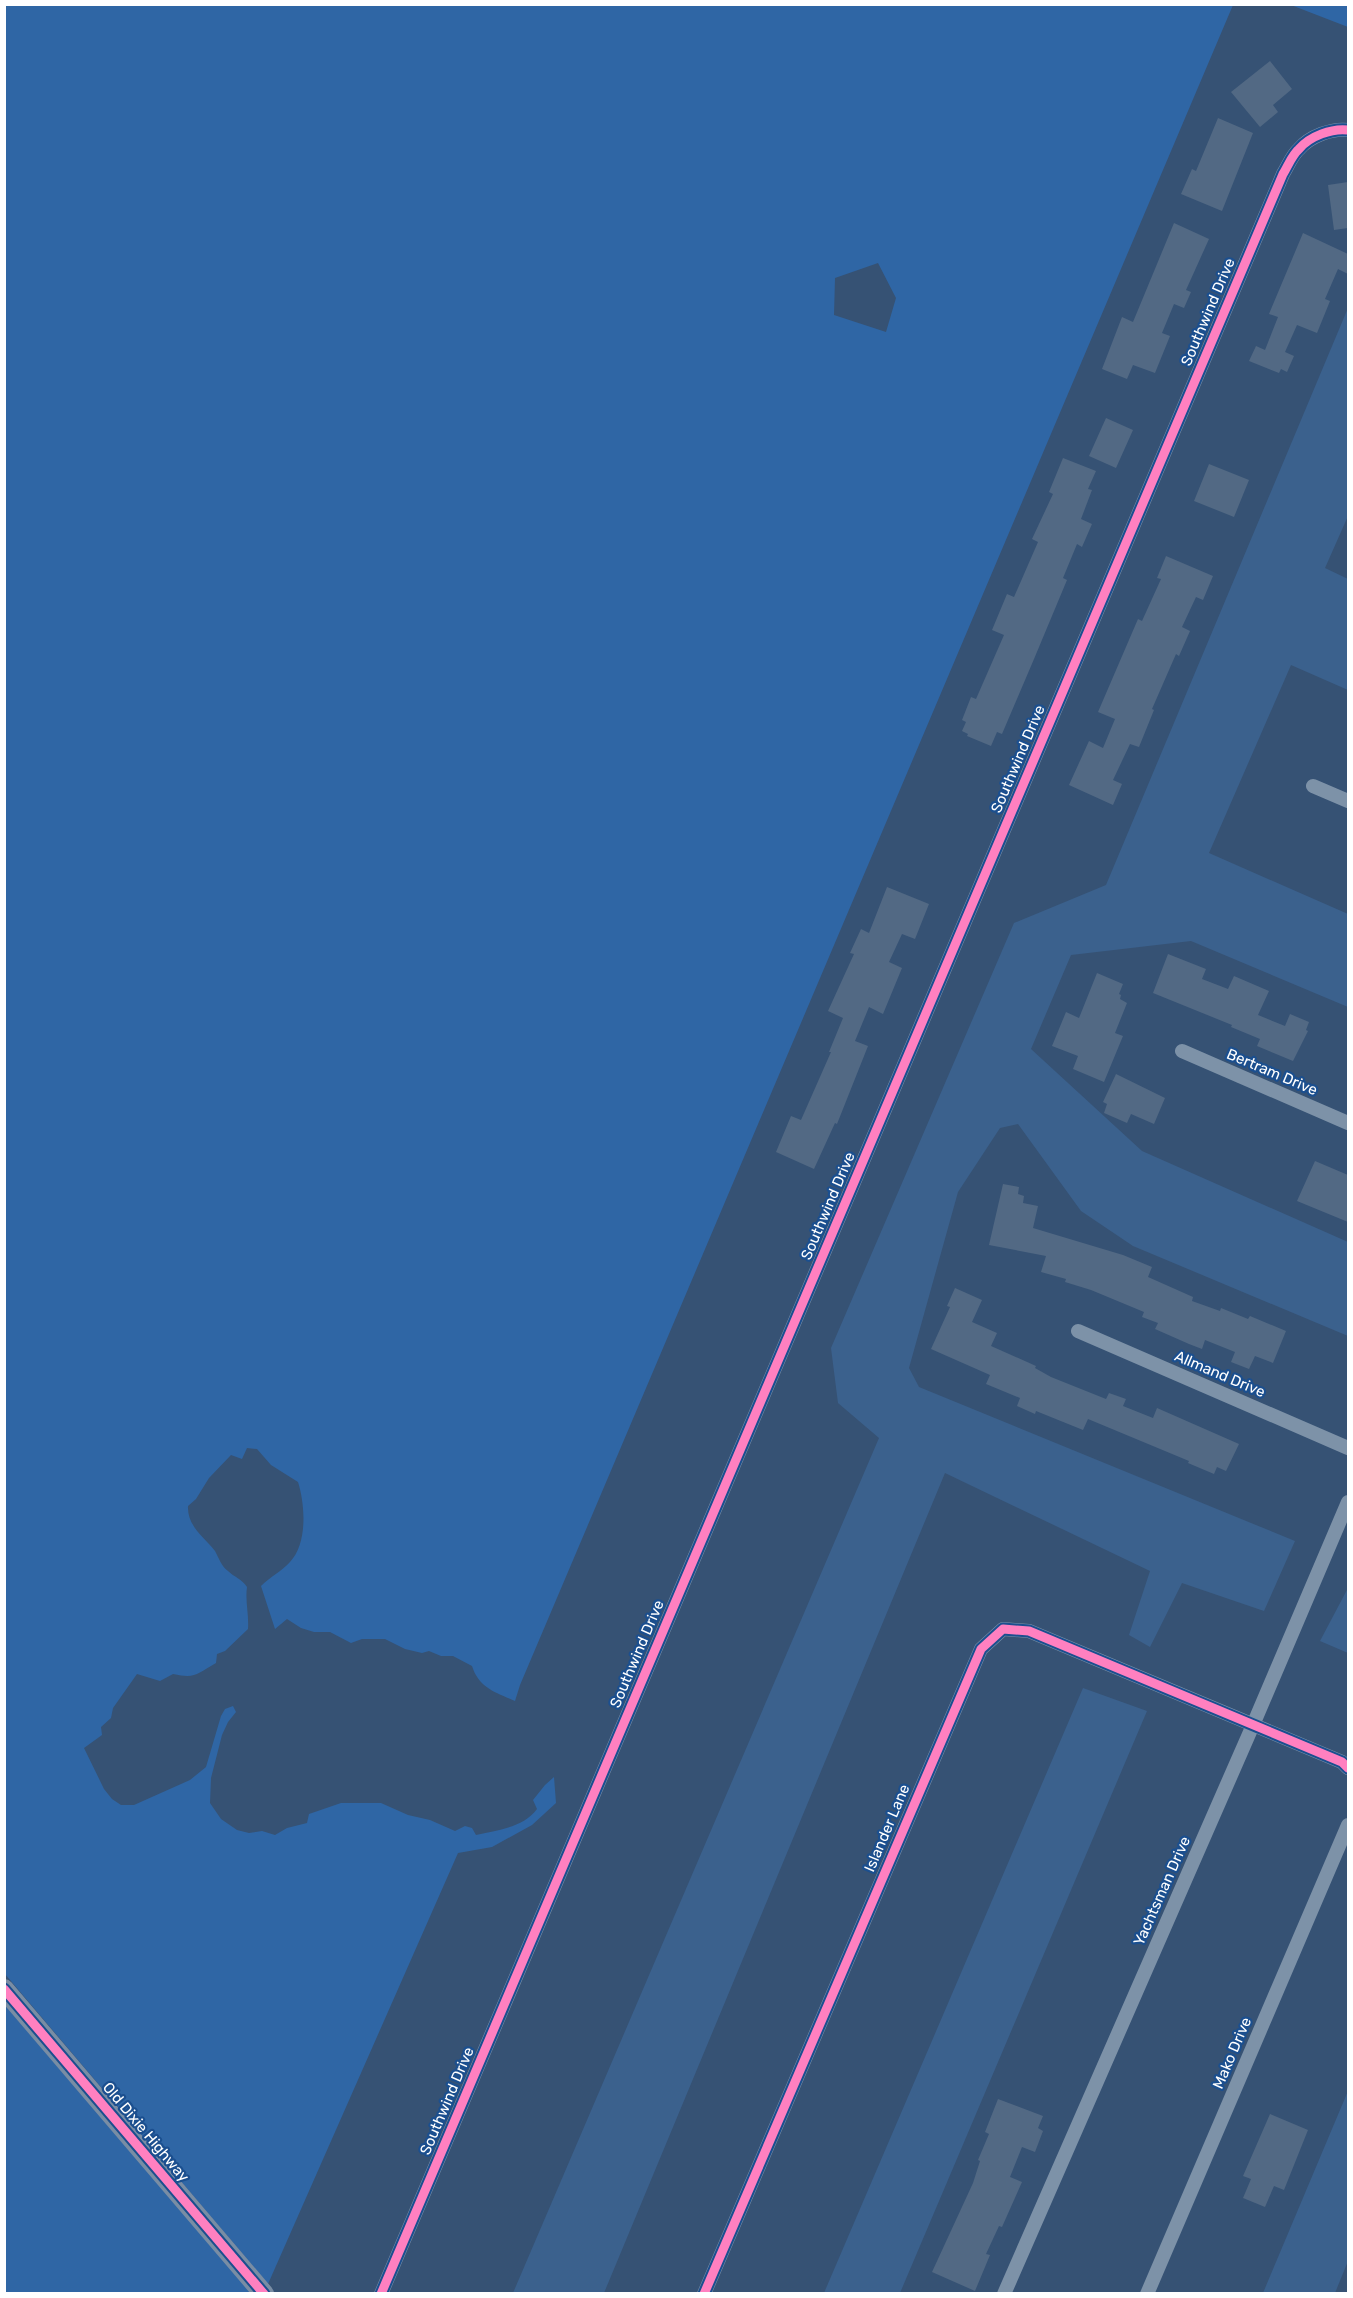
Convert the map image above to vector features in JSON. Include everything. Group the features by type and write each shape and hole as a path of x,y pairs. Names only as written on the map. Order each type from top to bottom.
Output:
{"street":[{"name":"Southwind Drive","path":"381,2294 1278,185 1299,149 1312,139 1331,131 1348,130"},
{"path":"1312,786 1348,801"},
{"name":"Bertram Drive","path":"1182,1051 1348,1123"},
{"name":"Allmand Drive","path":"1078,1331 1348,1448"},
{"name":"Yachtsman Drive","path":"1004,2294 1348,1502"},
{"name":"Islander Lane","path":"704,2294 981,1649 1003,1629 1029,1631 1253,1725"},
{"path":"1253,1725 1342,1762 1348,1768"},
{"name":"Mako Drive","path":"1147,2294 1348,1825"},
{"name":"Old Dixie Highway","path":"4,1989 264,2294"}],"shaded area":[{"path":"4,5 1233,5 515,1701 483,1684 472,1666 453,1656 405,1649 385,1639 362,1639 351,1643 330,1632 314,1632 301,1628 287,1619 275,1629 261,1586 287,1565 296,1554 302,1534 302,1501 298,1482 271,1465 257,1449 247,1448 242,1459 231,1455 209,1478 196,1499 188,1506 188,1513 197,1531 215,1551 224,1567 247,1587 248,1629 225,1651 217,1654 216,1663 196,1675 173,1674 160,1681 137,1674 113,1708 111,1718 101,1727 102,1735 84,1748 104,1789 112,1799 121,1805 134,1805 190,1780 206,1767 221,1716 225,1709 233,1706 236,1712 222,1735 211,1778 210,1803 221,1819 237,1830 249,1833 262,1831 275,1835 287,1828 307,1823 309,1814 341,1803 381,1803 455,1831 465,1826 472,1828 476,1835 509,1827 525,1820 537,1809 533,1800 554,1777 556,1803 532,1825 492,1847 458,1853 268,2284 5,1974","holes":["878,263 896,298 886,332 834,315 835,278"]},
{"path":"1291,5 1348,5 1348,27"},
{"path":"1348,308 1348,516 1325,568 1348,579 1348,690 1291,665 1209,853 1348,914 1348,1007 1191,941 1071,955 1031,1049 1142,1151 1348,1242 1348,1336 1133,1246 1081,1211 1018,1124 1000,1128 958,1192 909,1368 919,1387 1295,1541 1264,1611 1182,1583 1150,1647 1129,1635 1150,1571 945,1473 604,2293 513,2293 879,1438 838,1403 831,1348 1014,923 1106,885"},
{"path":"1348,1588 1348,1653 1320,1641"},
{"path":"1083,1688 1147,1711 900,2293 824,2293"},
{"path":"4,2004 252,2293 5,2293"},
{"path":"1348,2091 1348,2261 1335,2293 1263,2293"}],"building":[{"path":"1270,61 1292,89 1273,105 1278,112 1260,127 1231,92"},
{"path":"1218,118 1253,133 1222,211 1181,194 1192,169 1196,171"},
{"path":"1348,182 1348,228 1334,230 1328,185"},
{"path":"1174,223 1209,239 1186,290 1191,292 1184,308 1174,304 1162,333 1170,336 1155,373 1133,365 1127,379 1102,369 1122,317 1133,322"},
{"path":"1303,233 1348,254 1348,274 1338,269 1325,299 1330,301 1317,333 1297,325 1285,352 1294,356 1287,372 1281,369 1279,373 1249,361 1256,346 1265,350 1278,317 1269,314"},
{"path":"1106,418 1133,430 1116,468 1089,456"},
{"path":"1063,458 1096,471 1088,489 1092,490 1081,519 1092,524 1082,547 1077,544 1063,578 1067,580 1034,659 1002,734 997,732 991,746 967,736 968,734 962,731 966,722 962,720 971,697 976,699 1004,635 992,630 1007,594 1014,597 1038,542 1032,539 1053,494 1049,492"},
{"path":"1209,464 1249,480 1234,517 1194,501"},
{"path":"1166,556 1213,576 1203,600 1196,597 1182,627 1190,631 1179,656 1176,654 1152,709 1154,710 1139,747 1130,744 1113,780 1122,784 1113,805 1069,785 1089,741 1103,748 1115,719 1098,712 1138,619 1142,621 1161,579 1157,578"},
{"path":"887,887 929,904 915,939 902,934 889,962 902,968 883,1014 869,1007 855,1041 868,1046 837,1124 835,1123 814,1169 776,1152 791,1116 801,1120 831,1052 829,1052 843,1018 828,1011 854,954 850,953 861,929 869,933"},
{"path":"1168,954 1206,969 1202,979 1228,989 1234,976 1269,991 1258,1015 1285,1026 1290,1014 1309,1022 1306,1030 1308,1031 1293,1061 1257,1046 1260,1039 1231,1027 1232,1025 1153,993"},
{"path":"1097,973 1123,984 1119,994 1120,999 1127,1003 1115,1033 1123,1036 1104,1082 1073,1069 1078,1056 1052,1046 1066,1012 1079,1018"},
{"path":"1116,1074 1165,1098 1154,1124 1131,1114 1127,1123 1104,1113 1107,1104 1103,1102"},
{"path":"1315,1161 1348,1175 1348,1222 1297,1201"},
{"path":"1003,1184 1019,1187 1018,1194 1024,1196 1023,1203 1038,1206 1033,1228 1123,1255 1152,1267 1148,1277 1193,1297 1192,1301 1220,1311 1221,1308 1248,1319 1250,1316 1286,1331 1273,1363 1255,1356 1249,1369 1231,1362 1235,1352 1205,1340 1202,1349 1189,1344 1155,1329 1158,1323 1142,1317 1144,1312 1065,1282 1066,1279 1041,1272 1046,1256 989,1245"},
{"path":"955,1288 982,1300 972,1322 997,1333 991,1346 1036,1366 1035,1368 1051,1377 1106,1399 1109,1393 1126,1399 1123,1406 1153,1418 1157,1408 1239,1444 1226,1471 1217,1467 1214,1474 1188,1463 1189,1461 1088,1419 1083,1430 1036,1411 1035,1414 1017,1406 1020,1398 986,1384 990,1375 931,1349 950,1307 947,1306"},
{"path":"998,2099 1043,2116 1038,2128 1043,2131 1035,2152 1022,2147 1010,2177 1022,2182 1002,2227 999,2226 986,2254 990,2255 975,2291 932,2272 973,2183 980,2161 978,2160 989,2134 985,2132"},
{"path":"1270,2114 1308,2130 1284,2190 1274,2186 1265,2207 1243,2198 1251,2179 1243,2176"}],"cycle path":[{"path":"381,2294 1283,174 1294,154 1309,140 1328,132 1348,130"},
{"path":"704,2294 981,1649 1003,1629 1029,1631 1342,1762 1348,1768"},
{"path":"4,1989 264,2294"}]}
